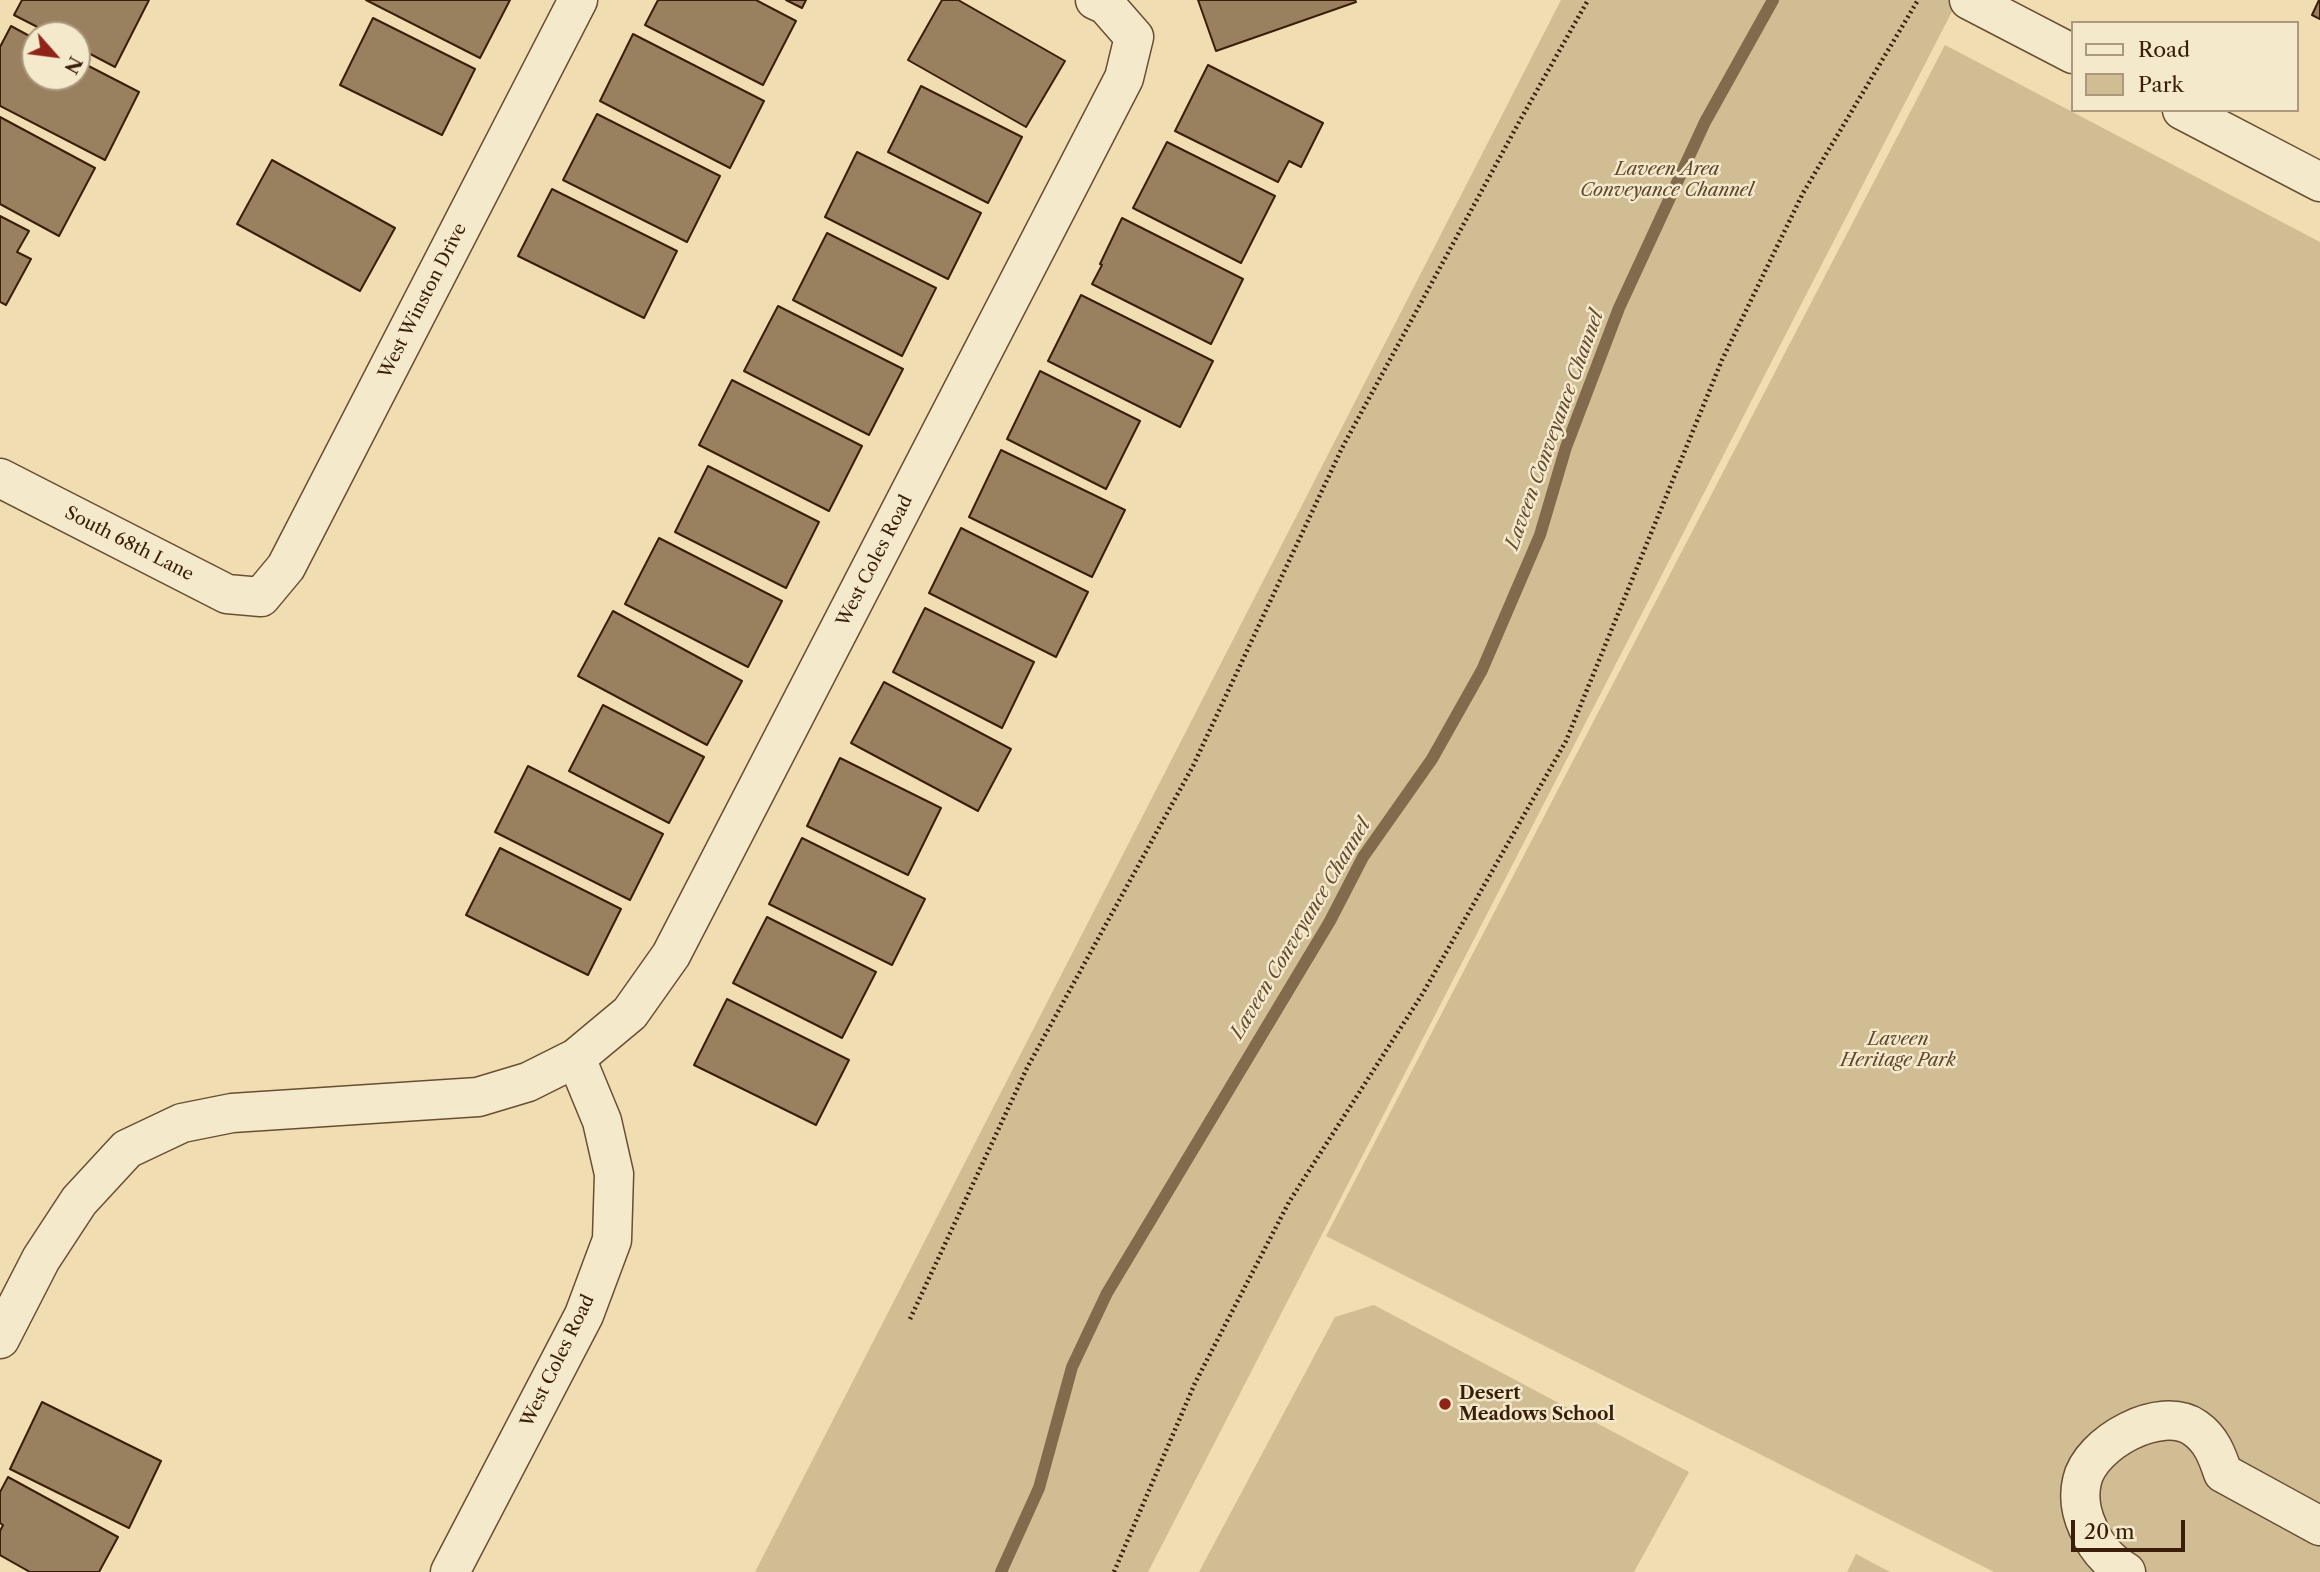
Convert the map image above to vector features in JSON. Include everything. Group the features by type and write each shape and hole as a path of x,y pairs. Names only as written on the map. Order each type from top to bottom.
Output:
{"street":[{"name":"West Winston Drive","path":"261,597 286,568 578,0"},
{"name":"West Coles Road","path":"0,1339 41,1259 79,1200 127,1149 181,1123 232,1113 478,1097 528,1082 576,1058 630,1013 671,955 1124,78 1134,37 1106,5 1096,0"},
{"path":"1969,0 2072,53"},
{"path":"2186,112 2320,182"},
{"name":"South 68th Lane","path":"0,478 227,594 261,597"},
{"name":"West Coles Road","path":"450,1572 584,1315 612,1240 614,1174 602,1121 576,1058"},
{"path":"2126,1572 2109,1562 2091,1536 2080,1510 2082,1480 2092,1460 2112,1440 2135,1428 2165,1419 2194,1427 2215,1448 2223,1473 2320,1526"}],"path":[{"path":"910,1319 1027,1068 1192,766 1342,448 1588,0"},
{"path":"1114,1572 1195,1383 1289,1202 1423,993 1566,741 1722,360 1803,192 1919,0"}],"green space":[{"name":"Laveen Area Conveyance Channel","path":"1561,0 1958,0 1148,1572 755,1572"},
{"name":"Laveen Heritage Park","path":"1945,45 2320,242 2320,1572 1994,1572 1326,1236"},
{"path":"1374,1305 1689,1472 1634,1572 1199,1572 1335,1317"},
{"path":"1856,1554 1890,1572 1847,1572"}],"building":[{"path":"22,0 149,0 115,67 91,54 91,21 26,21 14,15"},
{"path":"366,0 510,0 480,58"},
{"path":"658,0 756,0 796,21 763,85 645,25"},
{"path":"786,0 806,0 802,8"},
{"path":"942,0 958,0 1065,61 1026,127 908,60"},
{"path":"1198,0 1355,0 1356,2 1216,51"},
{"path":"2320,0 2320,19 2312,15"},
{"path":"373,18 475,69 442,135 340,85"},
{"path":"11,26 21,31 21,91 91,91 91,67 139,92 105,160 0,106 0,47"},
{"path":"633,34 764,101 730,168 600,101"},
{"path":"1208,65 1323,123 1301,167 1289,161 1278,182 1175,131"},
{"path":"921,86 1022,137 988,203 888,152"},
{"path":"597,114 720,176 687,242 563,180"},
{"path":"0,117 95,168 59,236 0,204"},
{"path":"1167,142 1275,196 1241,263 1133,208"},
{"path":"857,152 981,213 948,279 825,217"},
{"path":"272,160 395,228 360,291 237,224"},
{"path":"552,189 677,251 644,318 518,256"},
{"path":"0,216 29,231 17,252 31,259 6,305 0,302"},
{"path":"1122,218 1243,279 1211,344 1092,284"},
{"path":"827,233 936,288 902,356 793,300"},
{"path":"1081,295 1213,361 1180,427 1048,361"},
{"path":"778,306 903,369 869,435 744,371"},
{"path":"1040,371 1140,421 1106,489 1007,439"},
{"path":"732,380 862,446 829,511 699,445"},
{"path":"1001,450 1125,510 1092,577 969,517"},
{"path":"708,466 819,522 786,588 675,532"},
{"path":"961,528 1088,592 1056,657 929,593"},
{"path":"659,538 782,601 748,667 625,604"},
{"path":"925,608 1034,662 1002,728 893,672"},
{"path":"613,611 742,681 707,745 578,676"},
{"path":"884,682 1011,749 978,811 851,743"},
{"path":"603,705 704,757 669,823 569,771"},
{"path":"840,758 941,808 908,875 807,826"},
{"path":"528,766 663,834 630,900 495,832"},
{"path":"802,838 925,899 892,965 769,904"},
{"path":"500,848 621,909 588,975 466,915"},
{"path":"767,917 876,972 842,1038 733,983"},
{"path":"727,999 849,1060 816,1125 694,1065"},
{"path":"42,1402 161,1461 129,1528 10,1469"},
{"path":"8,1477 118,1537 99,1572 30,1572 0,1555 0,1531 3,1525 0,1523 0,1492"}],"waterway":[{"name":"Laveen Conveyance Channel","path":"1001,1572 1039,1488 1072,1367 1107,1293 1330,921 1363,857 1432,759 1482,670 1540,535 1566,447 1619,308 1705,122 1773,0"}],"place":[{"name":"Desert Meadows School","path":"1445,1404"}]}
